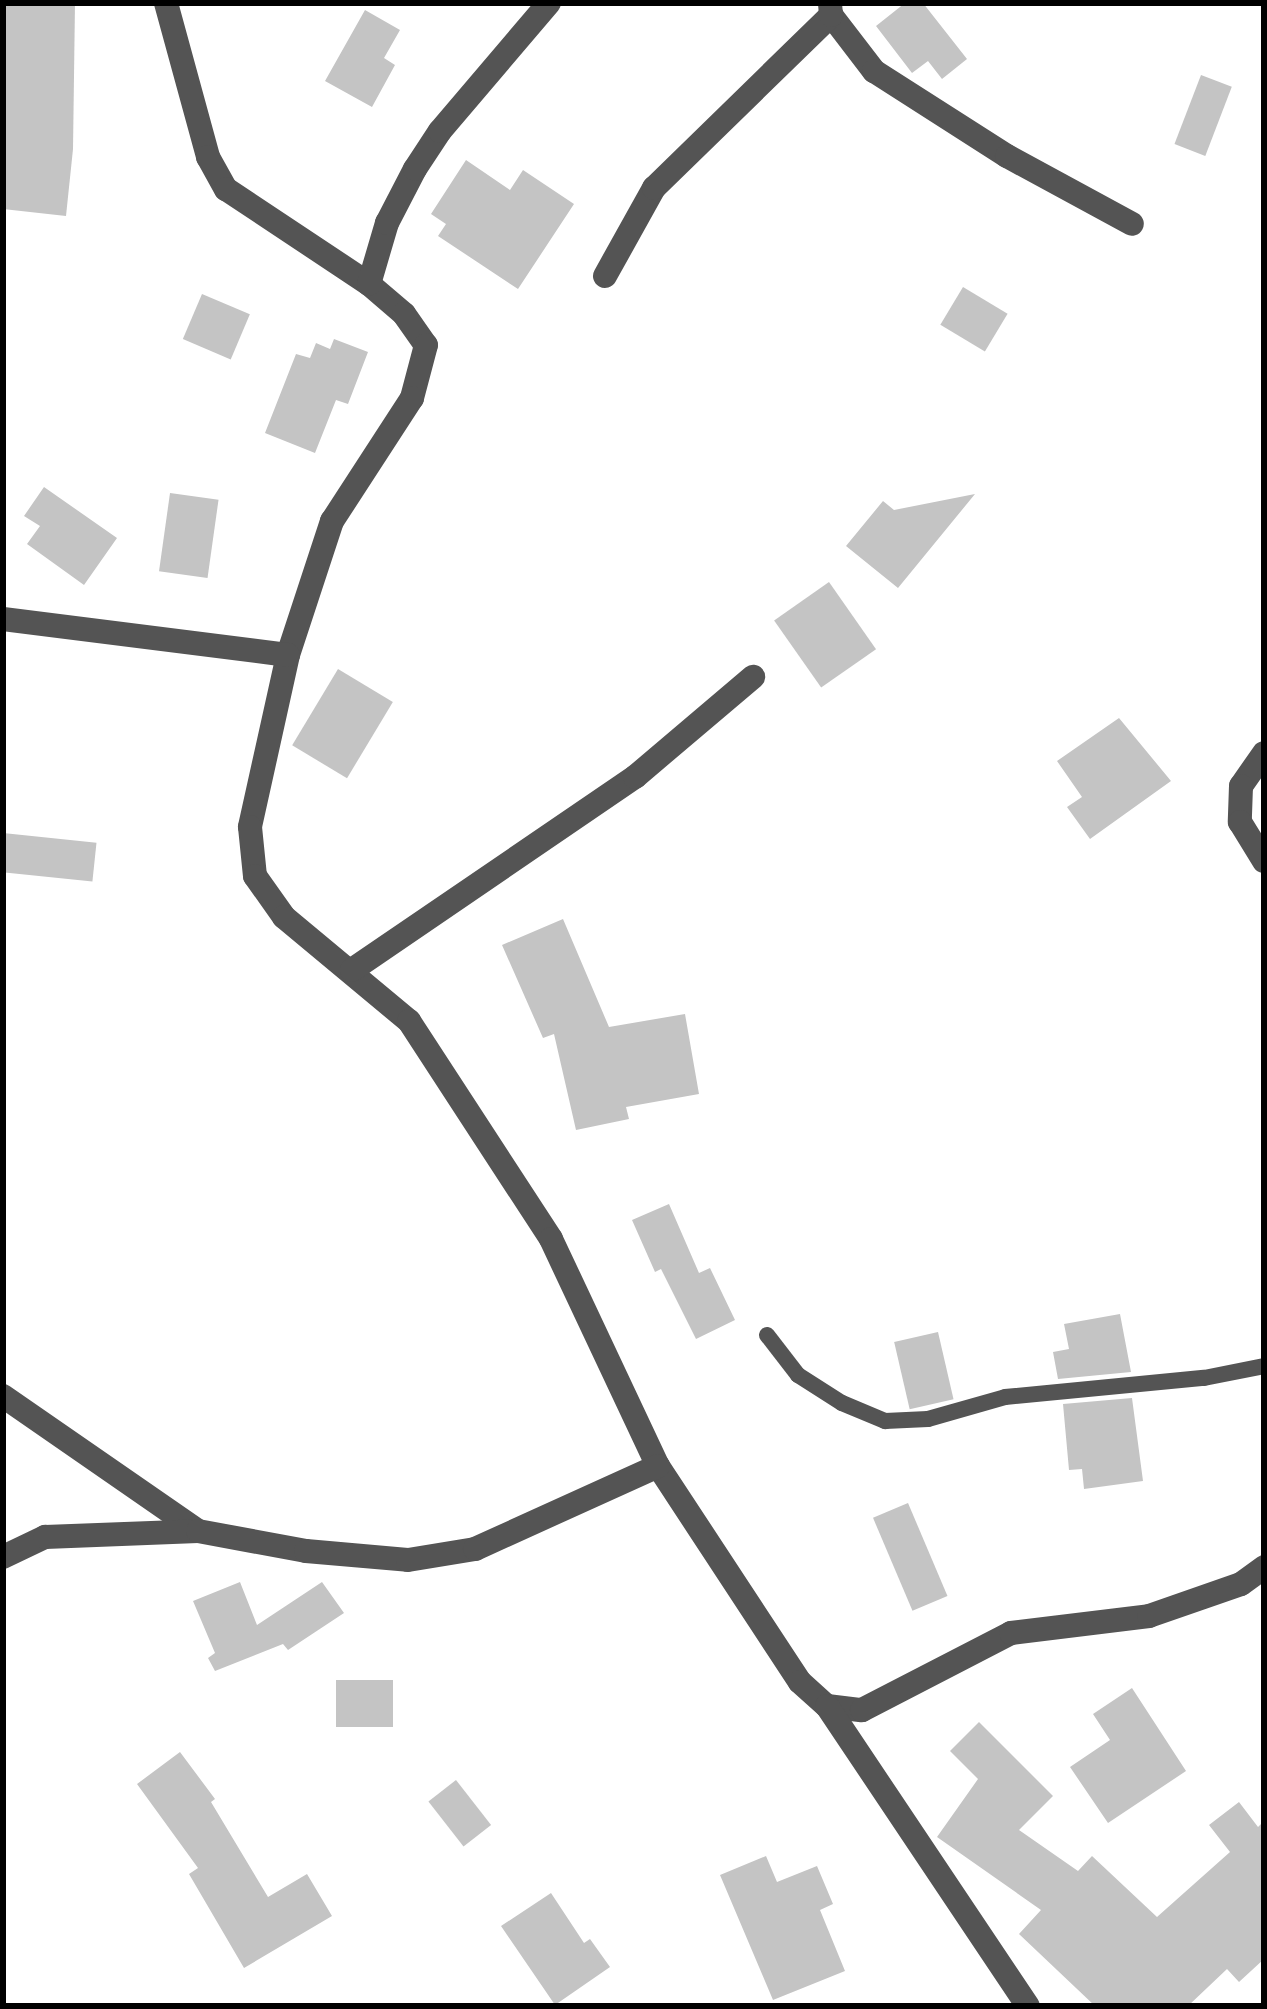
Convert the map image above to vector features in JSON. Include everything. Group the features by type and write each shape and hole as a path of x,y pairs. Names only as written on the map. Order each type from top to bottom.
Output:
{"street":[{"path":"166,3 208,157 226,189 369,284 404,314 426,345 412,398 332,521 288,655 250,827 252,865 261,888 284,917 409,1021 550,1239 658,1466 800,1682 827,1706 1028,2006"},
{"path":"369,284 387,223 415,170 440,131 549,3"},
{"path":"605,276 654,188 831,9 874,70 1007,156 1132,224"},
{"path":"3,619 288,655"},
{"path":"352,970 635,777 753,677"},
{"path":"1264,753 1241,785 1240,822 1264,862"},
{"path":"3,1396 198,1531"},
{"path":"3,1556 46,1537 198,1531 307,1551 409,1560 475,1549 658,1466"},
{"path":"3,1575 46,1537"},
{"path":"827,1706 862,1710 1011,1633 1149,1616 1241,1584 1264,1567"}],"lane":[{"path":"767,1335 798,1376 885,1421 928,1419 1004,1397 1204,1378 1264,1366"}],"building":[{"path":"3,3 75,3 73,149 66,216 3,209"},
{"path":"905,3 923,3 967,59 942,79 928,61 912,73 876,26"},
{"path":"365,10 400,30 384,58 395,65 372,107 325,81"},
{"path":"1201,75 1232,87 1205,156 1174,144"},
{"path":"466,160 510,190 523,170 574,204 518,289 438,236 446,224 431,214"},
{"path":"963,287 1008,314 985,351 940,325"},
{"path":"202,294 250,314 231,359 183,339"},
{"path":"334,339 368,352 348,404 336,400 315,453 265,433 296,354 310,358 316,343 330,349"},
{"path":"44,487 117,538 84,585 27,544 40,526 24,516"},
{"path":"170,493 219,500 208,578 159,571"},
{"path":"975,494 898,588 846,546 883,501 894,510"},
{"path":"829,582 876,649 821,688 774,620"},
{"path":"338,669 393,702 347,778 292,745"},
{"path":"1119,718 1171,781 1090,839 1067,807 1082,797 1057,761"},
{"path":"3,833 96,843 92,882 3,872"},
{"path":"563,919 609,1027 685,1014 699,1094 626,1107 629,1119 576,1130 554,1034 543,1038 502,945"},
{"path":"669,1204 699,1273 710,1268 735,1320 696,1339 661,1269 655,1272 632,1220"},
{"path":"1120,1314 1131,1372 1058,1379 1053,1352 1069,1349 1064,1324"},
{"path":"938,1332 954,1399 910,1409 894,1342"},
{"path":"1132,1398 1143,1481 1084,1489 1082,1469 1069,1470 1063,1404"},
{"path":"908,1503 947,1596 912,1611 873,1518"},
{"path":"240,1582 257,1625 322,1582 344,1613 288,1650 283,1644 215,1671 208,1658 215,1653 193,1601"},
{"path":"336,1680 393,1680 393,1727 336,1727"},
{"path":"1132,1688 1186,1771 1108,1823 1070,1767 1110,1740 1093,1714"},
{"path":"979,1722 1053,1796 1019,1830 1078,1871 1092,1856 1157,1917 1230,1852 1209,1825 1239,1802 1258,1827 1264,1821 1264,1959 1239,1982 1227,1969 1188,2006 1095,2006 1019,1934 1041,1910 937,1837 978,1779 950,1751"},
{"path":"180,1752 215,1799 211,1802 268,1897 307,1874 332,1916 244,1968 189,1874 198,1868 137,1784"},
{"path":"456,1780 491,1825 464,1846 428,1802"},
{"path":"766,1856 777,1882 817,1866 833,1904 820,1910 845,1971 773,2000 720,1875"},
{"path":"551,1893 584,1943 590,1939 610,1967 555,2005 501,1926"}]}
